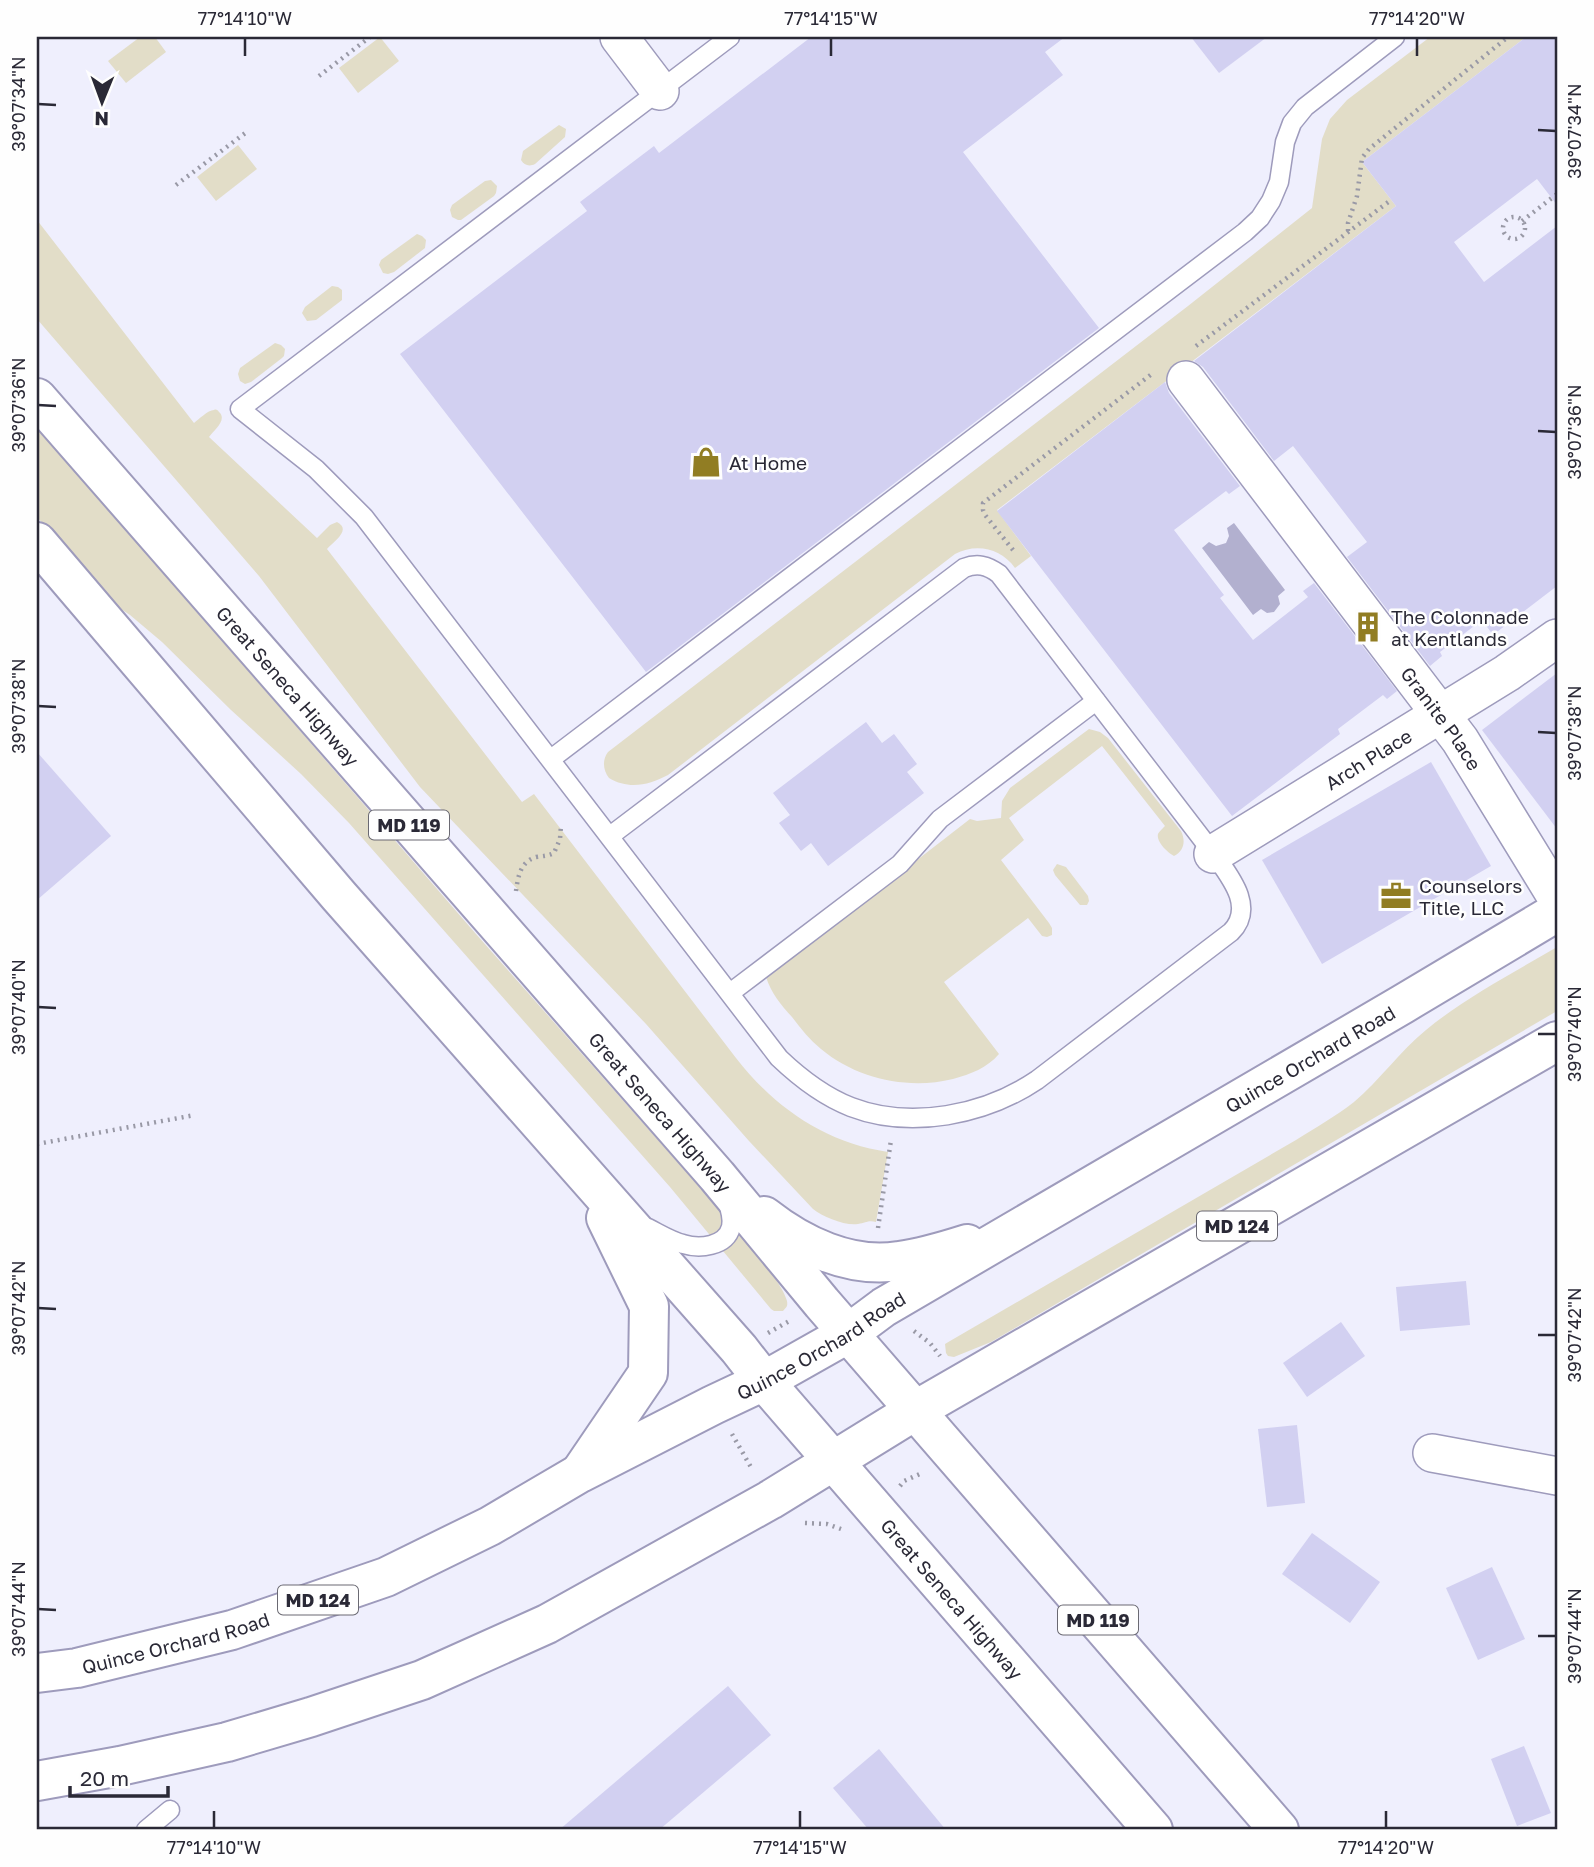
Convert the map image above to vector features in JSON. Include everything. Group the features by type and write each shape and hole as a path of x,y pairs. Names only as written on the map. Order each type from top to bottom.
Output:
{"main road":[{"name":"Great Seneca Highway","path":"37,398 717,1177 822,1303 1279,1830"},
{"name":"Great Seneca Highway","path":"37,542 339,896 739,1349 1153,1830"},
{"name":"Quince Orchard Road","path":"37,1673 77,1668 232,1630 386,1577 490,1526 580,1473 764,1381 849,1333 884,1307 1393,1011 1557,912"},
{"name":"MD 124","path":"37,1782 227,1742 364,1700 445,1670 547,1624 770,1500 916,1410 1557,1041"},
{"path":"717,1177 766,1219 802,1242 840,1257 868,1262 897,1261 953,1248 1024,1226"},
{"path":"580,1473 648,1373 649,1306 593,1184"}],"street":[{"path":"619,37 660,91"},
{"name":"Granite Place","path":"1179,366 1441,714 1557,898"},
{"name":"Arch Place","path":"1213,853 1507,673 1557,638"},
{"path":"1432,1453 1557,1476"}],"lane":[{"path":"610,836 964,568 981,565 999,574 1213,853 1237,890 1241,916 1236,928 1231,932 1026,1087 993,1103 974,1110 931,1117 895,1117 852,1107 828,1096 806,1082 779,1058 364,517 316,469 240,409 730,37"},
{"path":"551,759 1245,232 1260,218 1271,201 1279,182 1285,142 1292,123 1305,107 1395,37"},
{"path":"730,993 900,864 940,820 1096,701"},
{"path":"593,1184 644,1225 684,1245 698,1247 720,1242 728,1235 731,1227 729,1205 717,1177"},
{"path":"146,1830 170,1810"}],"path":[{"path":"319,76 370,37"},
{"path":"1349,232 1348,223 1357,196 1362,158 1368,149 1507,37"},
{"path":"176,185 248,131"},
{"path":"1522,221 1557,194"},
{"path":"1019,559 985,515 983,503 1179,366 1200,344 1391,200"},
{"path":"1514,217 1522,221 1525,229 1519,238 1511,239 1505,235 1502,228 1505,221 1514,217"},
{"path":"516,893 519,873 526,863 554,853 560,839 561,825"},
{"path":"37,1144 195,1115"},
{"path":"877,1232 895,1117"},
{"path":"739,1349 822,1303"},
{"path":"884,1307 930,1343 967,1382"},
{"path":"878,1511 904,1481 957,1457"}],"shaded area":[{"path":"140,37 155,37 166,52 126,83 108,61"},
{"path":"380,37 399,61 358,93 339,68"},
{"path":"1430,37 1526,37 1362,162 1396,206 997,510 1031,556 1015,568 1003,556 988,549 971,549 955,554 668,775 639,785 624,784 609,778 604,765 608,752 1312,208 1322,139 1330,119 1347,100"},
{"path":"559,125 566,129 565,137 535,164 529,165 521,160 523,151"},
{"path":"238,145 257,169 216,201 197,177"},
{"path":"491,180 497,186 494,196 461,220 452,217 452,205 485,181"},
{"path":"37,220 194,423 209,412 218,411 221,422 209,437 317,538 330,525 337,522 341,525 343,528 340,536 327,549 522,802 534,794 751,1076 784,1107 822,1131 865,1147 888,1152 876,1222 847,1224 828,1218 813,1209 646,1024 420,787 259,576 37,319"},
{"path":"417,234 426,240 425,248 394,272 383,273 379,265 381,260"},
{"path":"332,286 342,290 342,300 316,320 307,321 302,313 305,307"},
{"path":"275,343 285,349 284,356 251,382 245,384 240,381 240,368"},
{"path":"37,427 476,934 740,1233 779,1284 787,1301 783,1311 771,1309 670,1187 349,823 162,642 112,603 37,517"},
{"path":"1089,729 1108,738 1181,831 1184,842 1182,849 1174,856 1161,844 1158,834 1165,826 1102,746 1009,818 1024,840 1001,860 1049,923 1052,935 1042,936 1028,918 944,982 999,1054 984,1067 966,1075 918,1083 867,1075 850,1068 821,1049 780,1003 766,977 970,819 977,821 1001,818 1002,801 1010,788"},
{"path":"1057,864 1066,867 1088,896 1087,905 1080,905 1055,875 1053,870"},
{"path":"1557,947 1557,1011 991,1342 954,1357 948,1356 945,1344 1340,1112 1354,1102 1417,1038 1441,1018"}],"water":[{"path":"1234,523 1285,590 1278,596 1280,604 1274,612 1267,613 1261,609 1253,615 1202,548 1209,542 1216,546 1226,543 1229,536 1227,528"}],"building":[{"name":"At Home","path":"811,37 1065,37 1045,52 1063,75 963,152 1099,328 646,672 400,354 587,211 580,202 654,146 659,153"},
{"path":"1191,37 1267,37 1219,73"},
{"path":"1526,37 1557,37 1557,205 1537,179 1454,242 1484,282 1557,226 1557,586 1493,635 1482,620 1440,652 1442,656 1430,666 1347,557 1367,542 1293,446 1274,461 1203,367 1194,361 1396,206 1362,162"},
{"path":"1165,382 1169,393 1240,486 1229,494 1226,491 1174,530 1224,595 1220,598 1253,640 1308,597 1303,591 1314,583 1397,691 1387,699 1383,695 1338,729 1340,734 1232,816 997,511"},
{"path":"1557,673 1557,829 1482,730"},
{"path":"866,722 882,743 894,734 917,764 907,772 924,793 828,866 811,843 801,851 779,823 790,815 773,793"},
{"path":"37,752 111,836 37,900"},
{"path":"1431,762 1491,866 1322,964 1262,860"},
{"path":"1466,1281 1470,1325 1400,1331 1396,1287"},
{"path":"1341,1322 1365,1356 1307,1397 1283,1363"},
{"path":"1297,1425 1305,1503 1267,1507 1258,1429"},
{"path":"1312,1533 1380,1582 1350,1623 1282,1574"},
{"path":"1492,1567 1525,1639 1478,1660 1446,1588"},
{"path":"728,1686 771,1735 659,1830 559,1830"},
{"path":"1524,1746 1551,1813 1517,1826 1491,1759"},
{"path":"879,1749 946,1830 869,1830 833,1788"}],"place":[{"name":"At Home","path":"706,462"},
{"name":"The Colonnade at Kentlands","path":"1368,627"},
{"name":"Counselors Title, LLC","path":"1396,896"}]}
